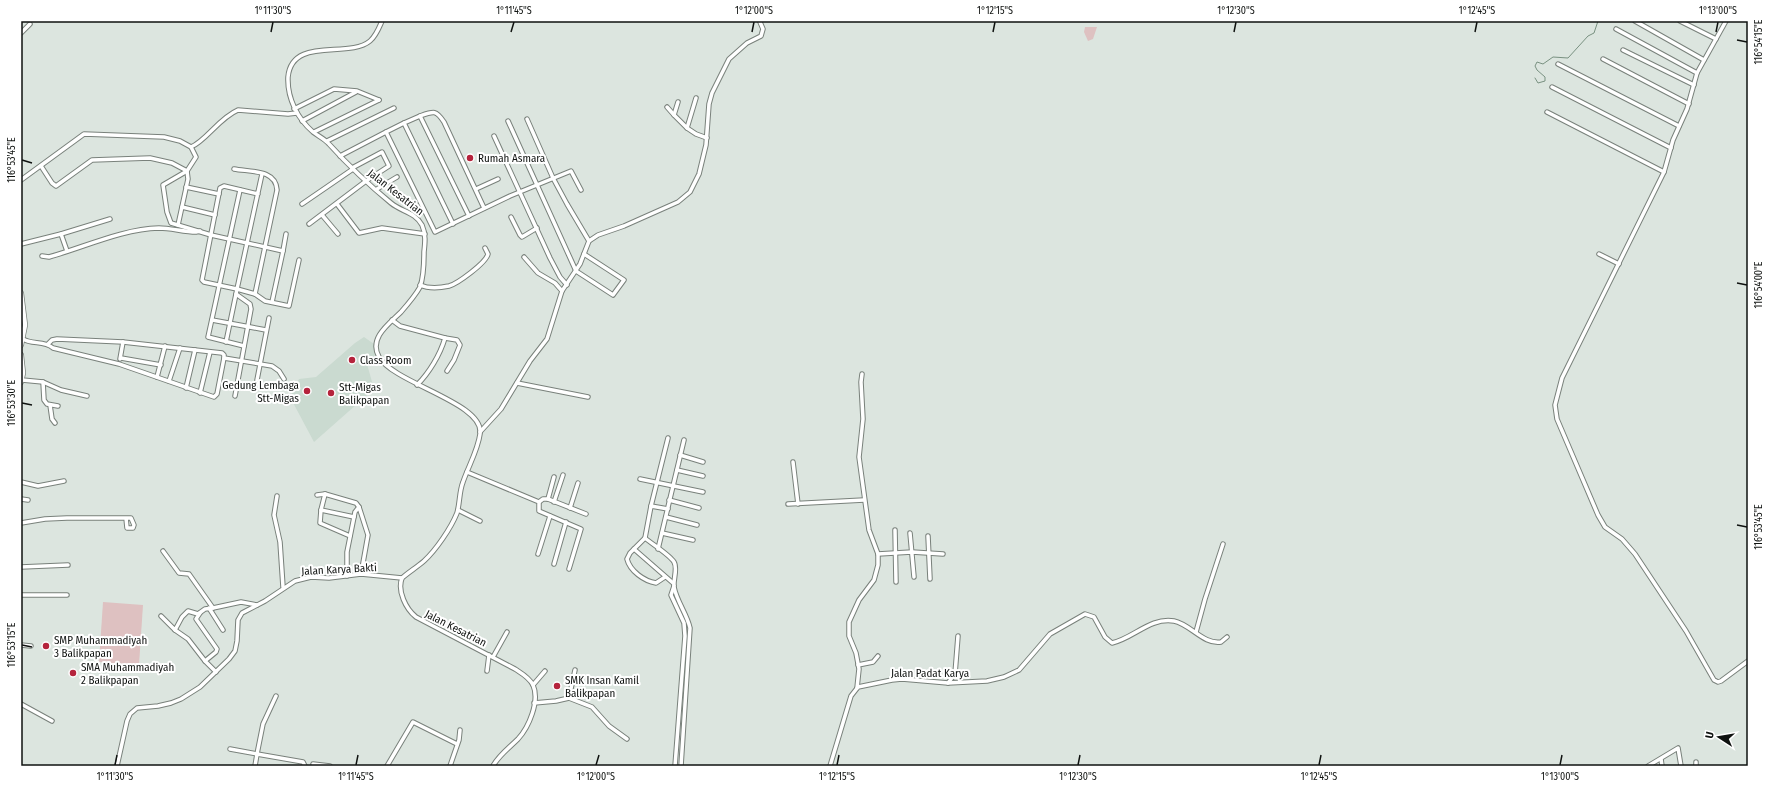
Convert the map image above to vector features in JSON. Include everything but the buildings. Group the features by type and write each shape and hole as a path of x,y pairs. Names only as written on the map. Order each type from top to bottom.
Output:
{"street":[{"name":"Jalan Kesatrian","path":"382,21 372,40 362,46 317,51 302,55 295,60 290,68 288,80 291,99 294,109 302,121 327,141 352,168 395,206 416,217 421,223 425,234"},
{"path":"1635,21 1704,60"},
{"path":"1680,21 1716,39"},
{"path":"1726,21 1697,73 1689,104 1679,126 1664,172 1562,378 1555,405 1557,419 1598,515 1605,527 1622,540 1635,554 1686,631 1714,680 1718,682 1721,681 1748,661"},
{"path":"402,578 431,553 451,524 458,510 461,489 480,432 501,409 530,361 549,335 562,291 576,271 589,241 598,235 624,226 662,209 688,195 697,180 707,138 709,104 712,92 729,60 747,43 761,36 763,28 760,22"},
{"path":"21,33 30,24"},
{"path":"1616,29 1697,73"},
{"path":"1623,50 1694,85"},
{"path":"1603,59 1689,104"},
{"path":"1558,64 1679,126"},
{"path":"1552,88 1671,148"},
{"path":"294,109 334,89 357,91 379,100 314,132"},
{"path":"302,121 357,91"},
{"path":"687,128 696,98"},
{"path":"674,114 678,102"},
{"path":"667,107 687,128 696,134 707,138"},
{"path":"327,141 394,108"},
{"path":"191,147 196,145 216,125 231,113 238,110 288,114 297,113"},
{"path":"340,156 404,123 432,112 437,113 444,122 484,208"},
{"path":"1547,112 1664,172"},
{"path":"420,116 469,216"},
{"path":"527,119 566,204 589,241"},
{"path":"508,121 576,271 614,295 624,280 584,254"},
{"path":"404,123 452,224"},
{"path":"386,132 435,232 484,208 571,171 581,190"},
{"path":"21,180 41,166 54,154 84,134 164,137 180,141 191,147 196,160 187,171 163,185 170,221 178,225 211,235 283,251"},
{"path":"494,136 555,268 567,285"},
{"path":"302,204 352,168 382,152 389,166 366,181 309,224"},
{"path":"41,166 52,183 56,186 92,160 150,158 172,163 187,171"},
{"path":"234,169 270,175 277,184 276,197 255,294"},
{"path":"178,225 188,179 187,171"},
{"path":"226,342 262,174"},
{"path":"377,190 397,177"},
{"path":"476,189 498,179"},
{"path":"258,194 222,186 219,194 202,280 204,282 219,286 237,288 255,294 263,300 286,306 290,305 300,260"},
{"path":"186,187 219,194"},
{"path":"240,190 208,338 244,346"},
{"path":"337,204 358,233 382,228 425,234 423,277 420,285 408,304 384,328 378,339 376,348 377,353 388,367 417,385 444,397 463,409 476,419 480,432"},
{"path":"182,207 215,215"},
{"path":"322,215 338,234"},
{"path":"512,217 522,237 537,228"},
{"path":"21,244 110,219"},
{"path":"42,256 49,257 123,234 151,229 160,228 196,232 200,231"},
{"path":"61,234 67,251"},
{"path":"272,302 286,234"},
{"path":"420,285 433,288 453,284 477,268 484,261 488,254 485,248"},
{"path":"1599,254 1619,264"},
{"path":"524,257 534,270 555,283 562,291"},
{"path":"21,293 25,322 21,345"},
{"path":"235,396 251,306 236,294"},
{"path":"257,380 269,318"},
{"path":"212,320 266,330"},
{"path":"392,320 400,326 456,340 460,345 454,360 447,371"},
{"path":"417,385 435,360 445,338"},
{"path":"22,339 26,341 48,344 53,348 119,364 214,398 216,396 224,358 224,354 123,342 57,339 52,340 48,344"},
{"path":"119,364 123,342"},
{"path":"157,377 165,346"},
{"path":"169,381 180,348"},
{"path":"186,388 195,350"},
{"path":"200,393 210,352"},
{"path":"21,355 23,373 22,381 43,382 60,390 87,396"},
{"path":"121,358 161,365"},
{"path":"224,358 274,367 284,379"},
{"path":"830,766 851,696 857,688 859,675 856,653 849,636 849,622 859,600 877,574 878,554 869,530 859,457 863,419 862,374"},
{"path":"43,382 44,400 50,405 58,406"},
{"path":"517,383 588,397"},
{"path":"50,405 52,419 55,423"},
{"path":"665,577 658,582 652,582 636,572 630,566 627,559 645,538 651,506 668,438"},
{"path":"658,549 684,440"},
{"path":"680,455 703,462"},
{"path":"793,462 798,504"},
{"path":"677,470 703,476"},
{"path":"466,472 538,502"},
{"path":"554,502 563,475"},
{"path":"548,499 554,477"},
{"path":"640,479 702,492"},
{"path":"21,482 38,486 64,482"},
{"path":"570,508 578,483"},
{"path":"325,494 321,510 320,523 350,536"},
{"path":"317,495 325,494 356,503 359,507 368,535 361,574"},
{"path":"277,496 274,515 280,542 283,587"},
{"path":"21,499 28,500"},
{"path":"538,502 543,499 548,499 586,514"},
{"path":"669,500 699,508"},
{"path":"788,504 864,500"},
{"path":"538,502 539,511 582,529 569,568"},
{"path":"651,506 668,509"},
{"path":"347,576 347,552 356,509 359,507"},
{"path":"321,510 354,517"},
{"path":"458,510 480,521"},
{"path":"538,554 550,516"},
{"path":"666,517 697,525"},
{"path":"21,523 67,518 126,518"},
{"path":"554,564 566,522"},
{"path":"895,530 896,582"},
{"path":"662,533 693,540"},
{"path":"910,533 914,577"},
{"path":"928,536 930,579"},
{"path":"645,538 674,561 674,584 671,595 684,623 686,636 675,766"},
{"path":"1196,632 1223,544"},
{"path":"634,549 674,584 676,594 689,623 690,631 680,766"},
{"path":"163,551 179,573 189,574 213,608"},
{"path":"878,554 912,552 943,554"},
{"path":"21,567 68,565"},
{"name":"Jalan Karya Bakti","path":"117,766 127,721 134,710 163,706 181,699 195,690 216,672 234,651 237,642 239,618 244,612 283,587 303,578 361,574 402,578"},
{"name":"Jalan Kesatrian","path":"402,578 402,595 412,614 423,622 467,642 494,657 521,673 533,685"},
{"path":"21,594 67,595"},
{"path":"205,661 216,652 217,649 196,619 200,613 208,608 241,602 257,605"},
{"path":"208,608 223,630"},
{"path":"175,630 182,617 188,611 196,614 200,613"},
{"name":"Jalan Padat Karya","path":"857,688 902,679 948,683 987,681 1012,674 1024,665 1034,651 1050,634 1085,614 1094,617 1105,637 1112,643 1127,638 1150,624 1175,621 1208,640 1217,643 1227,638"},
{"path":"162,616 175,630 188,639 205,661 216,672"},
{"path":"494,657 507,632"},
{"path":"948,683 954,674 958,636"},
{"path":"21,645 31,646"},
{"path":"487,671 489,655"},
{"path":"858,665 873,662 878,656"},
{"path":"569,698 575,670"},
{"path":"493,766 522,733 529,720 534,703 533,685 545,671"},
{"path":"255,766 263,724 276,696"},
{"path":"534,703 569,698 592,707 609,726 627,739"},
{"path":"21,704 52,721"},
{"path":"387,766 413,722 457,744"},
{"path":"450,766 460,730"},
{"path":"1648,766 1678,748 1681,766"},
{"path":"230,749 304,762 305,766"},
{"path":"1661,759 1662,766"},
{"path":"313,764 330,766"}],"shaded area":[{"path":"1085,27 1097,27 1093,39 1088,41 1084,32"},
{"name":"Stt-Migas Balikpapan","path":"364,337 374,344 375,355 367,364 374,389 314,442 290,397 299,379 316,377"},
{"path":"103,602 143,605 139,665 99,662"}],"waterway":[{"path":"1535,78 1538,83 1545,81 1545,77 1537,70 1535,66 1537,62 1543,64 1553,57 1568,58 1588,36 1594,33 1598,21"}],"place":[{"name":"Rumah Asmara","path":"470,158"},
{"name":"Class Room","path":"352,360"},
{"name":"Gedung Lembaga Stt-Migas","path":"307,391"},
{"name":"Stt-Migas Balikpapan","path":"331,393"},
{"name":"SMP Muhammadiyah 3 Balikpapan","path":"46,646"},
{"name":"SMA Muhammadiyah 2 Balikpapan","path":"73,673"},
{"name":"SMK Insan Kamil Balikpapan","path":"557,686"}]}
